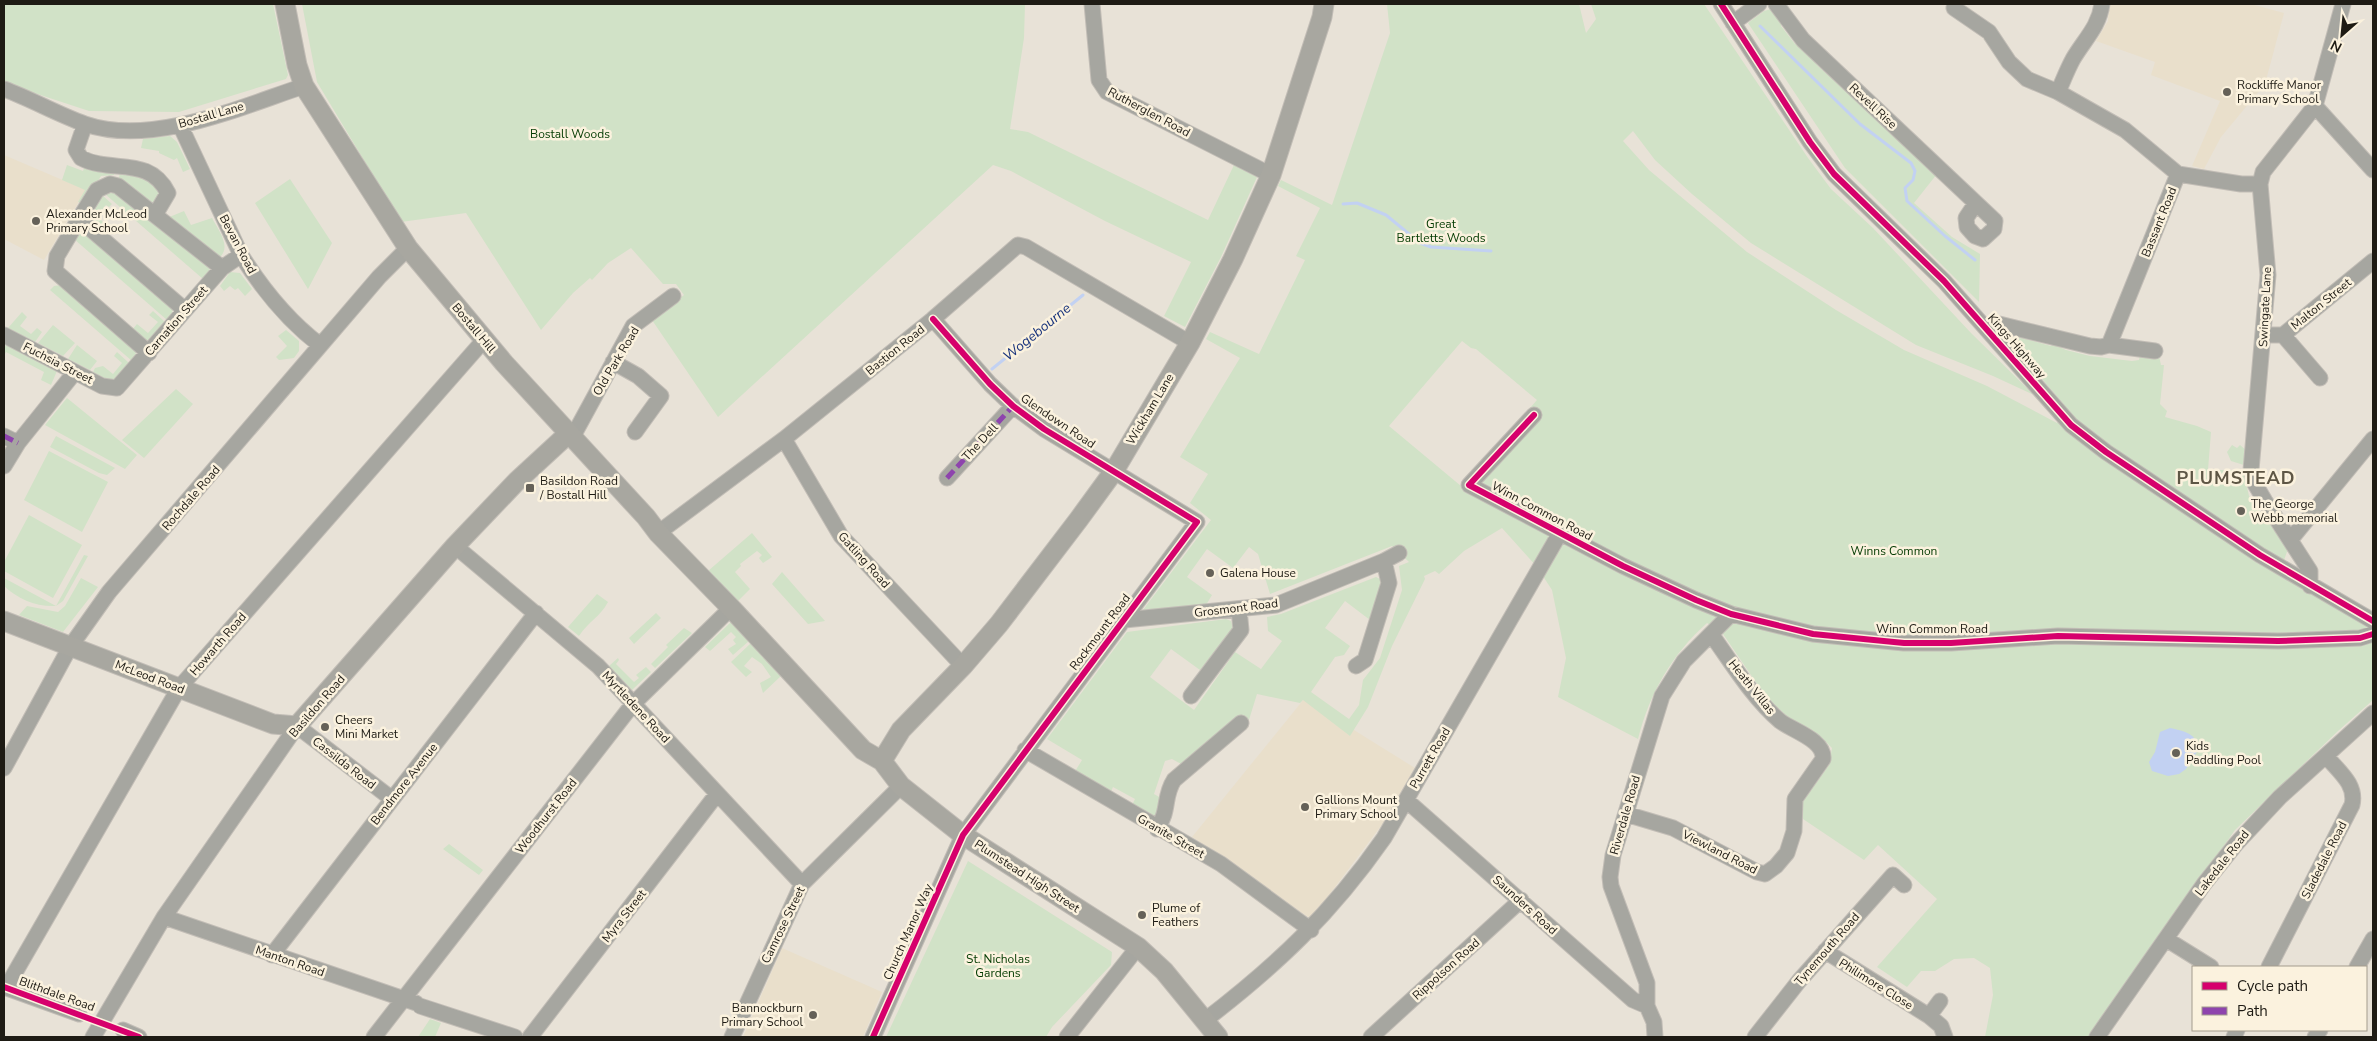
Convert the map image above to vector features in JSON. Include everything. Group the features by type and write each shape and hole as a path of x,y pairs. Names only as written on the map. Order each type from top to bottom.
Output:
{"main road":[{"name":"Bostall Hill","path":"285,4 297,65 304,86 408,248 484,340 570,436 646,517 658,533 731,608"},
{"name":"Wickham Lane","path":"882,761 901,730 963,666 999,624 1114,471 1190,343 1234,258 1271,175 1317,34 1324,4"},
{"name":"Basildon Road","path":"298,726 455,546 517,481 570,436"},
{"name":"Plumstead High Street","path":"731,608 863,750 882,761 901,786 963,835 1138,947 1164,971 1218,1037"},
{"name":"McLeod Road","path":"4,621 273,724 298,726"}],"street":[{"name":"Rutherglen Road","path":"1092,4 1099,80 1107,92 1271,175"},
{"name":"Kings Highway","path":"1721,4 1810,142 1834,174 1913,248 2072,425 2088,440 2260,555 2310,586 2373,621"},
{"path":"1733,22 1758,4"},
{"name":"Revell Rise","path":"1776,4 1803,40 1976,203"},
{"path":"2058,92 2072,60 2094,30 2100,16 2102,4"},
{"path":"2260,184 2263,172 2315,106 2343,4"},
{"path":"1954,8 1990,32 2009,62 2027,79 2058,92 2125,130 2178,174"},
{"name":"Bostall Lane","path":"4,89 85,124 128,130 180,125 304,86"},
{"path":"2315,106 2373,170"},
{"path":"85,124 76,150 81,158 148,171 160,179 168,193 154,215"},
{"name":"Bevan Road","path":"180,125 241,255 274,303 288,318 320,345"},
{"name":"Bassant Road","path":"2109,346 2178,174 2241,184 2260,184"},
{"path":"149,353 55,271 57,256 97,190 110,184 118,186 222,268"},
{"name":"Swingate Lane","path":"2260,184 2268,274 2251,470 2255,484 2310,571 2310,586"},
{"path":"79,219 185,310"},
{"name":"Bastion Road","path":"658,533 784,439 933,319 1018,245 1026,247 1190,343"},
{"name":"Rochdale Road","path":"4,768 70,646 109,592 379,277 408,248"},
{"name":"Carnation Street","path":"114,389 120,386 222,268 241,255"},
{"name":"Malton Street","path":"2264,335 2282,335 2373,261"},
{"name":"Old Park Road","path":"570,436 634,326 673,296"},
{"name":"Glendown Road","path":"933,319 990,384 1013,406 1044,429 1114,471"},
{"path":"1988,331 1999,324 2101,348 2109,346 2155,351"},
{"name":"Fuchsia Street","path":"4,335 105,387 114,389"},
{"path":"2282,335 2320,378"},
{"name":"Howarth Road","path":"5,987 179,688 484,340"},
{"path":"613,362 638,376 661,396 635,432"},
{"path":"4,466 18,443 75,372"},
{"name":"The Dell","path":"947,478 1013,406"},
{"name":"Winn Common Road","path":"1534,415 1469,485 1656,582 1731,614 1813,634 1904,643 1951,643 2058,636 2278,641 2360,638 2373,634"},
{"path":"4,436 18,443"},
{"name":"Gatling Road","path":"784,439 841,536 963,666"},
{"path":"2291,540 2373,439"},
{"name":"Rockmount Road","path":"963,835 1197,522 1114,471"},
{"name":"Purrett Road","path":"1204,1021 1265,973 1311,930 1368,861 1406,800 1560,533"},
{"name":"Myrtledene Road","path":"455,546 587,655 802,884"},
{"name":"Grosmont Road","path":"1124,620 1276,605 1384,561 1399,553"},
{"path":"1356,666 1365,660 1389,584 1384,561"},
{"name":"Woodhurst Road","path":"374,1037 413,1002 633,704 731,608"},
{"path":"1191,696 1241,630 1239,609"},
{"name":"Bendmore Avenue","path":"272,955 536,613"},
{"name":"Riverdale Road","path":"1655,1037 1654,1022 1647,1006 1647,983 1611,886 1610,877 1613,855 1662,696 1684,661 1731,614"},
{"name":"Heath Villas","path":"1711,634 1769,710 1787,726 1819,746 1824,753"},
{"name":"Lakedale Road","path":"2097,1037 2221,862 2251,826 2373,713"},
{"path":"1157,829 1165,817 1168,788 1174,780 1241,723"},
{"name":"Cassilda Road","path":"298,726 392,799"},
{"name":"Basildon Road","path":"93,1037 164,917 298,726"},
{"name":"Granite Street","path":"1025,750 1157,829 1221,864 1311,930"},
{"name":"Viewland Road","path":"1626,814 1673,828 1757,872 1766,874 1787,853 1794,831 1795,799 1823,759 1824,753"},
{"name":"Sladedale Road","path":"2270,966 2352,805 2353,791 2350,784 2326,756"},
{"name":"Camrose Street","path":"732,1037 802,884 901,786"},
{"name":"Myra Street","path":"530,1037 717,794"},
{"name":"Saunders Road","path":"1406,800 1633,1000 1647,1006"},
{"name":"Church Manor Way","path":"872,1037 963,835"},
{"name":"Tynemouth Road","path":"1755,1037 1825,951 1851,914 1893,875 1904,885"},
{"name":"Rippolson Road","path":"1371,1037 1521,900"},
{"name":"Manton Road","path":"164,917 515,1037"},
{"path":"2166,939 2209,966"},
{"path":"2358,966 2373,939"},
{"path":"1067,1037 1138,947"},
{"name":"Philimore Close","path":"1825,951 1929,1016 1941,1026 1945,1037"},
{"name":"Blithdale Road","path":"5,987 102,1022"},
{"path":"1929,1016 1940,1002"},
{"path":"123,1030 139,1037"}],"shaded area":[{"name":"Rockliffe Manor Primary School","path":"2109,4 2251,4 2284,13 2265,84 2221,137 2204,169 2192,166 2220,101 2151,75 2155,62 2096,41 2108,21"},
{"name":"Alexander McLeod Primary School","path":"4,155 86,190 44,260 4,239"},
{"name":"Gallions Mount Primary School","path":"1304,699 1415,768 1384,822 1311,919 1192,837"},
{"name":"Bannockburn Primary School","path":"782,948 882,992 863,1037 743,1037"}],"green space":[{"path":"4,4 273,4 288,75 286,79 179,112 89,111 4,83"},
{"name":"Bostall Woods","path":"302,4 1025,4 1024,38 1010,129 1028,132 1208,220 1234,165 1257,177 1221,257 1185,327 1164,316 1191,262 1105,221 1011,171 993,165 718,417 652,320 684,295 676,284 663,284 631,248 608,263 592,280 590,278 573,293 541,330 466,213 401,222 317,82"},
{"name":"Winns Common","path":"1387,4 1579,4 1586,33 1596,19 1591,4 1704,4 1831,189 1873,228 1971,333 2034,395 1916,345 1751,243 1692,194 1655,160 1633,131 1623,141 1649,170 1747,252 1836,310 1904,350 1987,386 2057,423 2067,408 2022,356 2011,352 2012,344 2006,337 2018,337 2051,346 2053,344 2066,350 2090,356 2132,361 2139,360 2140,355 2159,356 2161,365 2164,365 2160,404 2167,411 2165,417 2211,432 2208,470 2243,470 2249,496 2288,549 2279,574 2373,629 2373,700 2235,830 2089,1037 1985,1037 1993,995 1990,968 1974,958 1954,959 1935,971 1921,971 1907,987 1877,967 1937,899 1878,845 1864,860 1803,819 1801,804 1829,765 1832,748 1823,739 1791,720 1766,697 1723,634 1707,623 1694,635 1673,661 1655,691 1638,739 1558,697 1566,658 1552,590 1537,567 1502,528 1464,551 1439,574 1435,571 1424,576 1425,579 1392,646 1368,707 1350,736 1303,700 1300,703 1257,694 1248,723 1183,765 1172,759 1165,761 1154,794 1161,798 1158,818 1131,807 1135,799 1113,787 1110,794 1074,773 1082,760 1047,739 1127,632 1226,619 1231,621 1233,628 1200,670 1171,649 1150,677 1194,710 1235,652 1261,669 1282,641 1268,631 1267,617 1281,614 1376,577 1380,579 1382,585 1370,620 1345,601 1325,628 1350,646 1344,655 1335,657 1311,692 1349,719 1359,705 1363,680 1380,658 1402,590 1399,566 1409,562 1392,546 1270,594 1258,554 1249,547 1233,568 1207,549 1187,577 1212,595 1206,605 1143,610 1211,520 1190,503 1208,474 1180,457 1240,358 1206,339 1210,332 1259,354 1305,260 1296,256 1320,208 1278,186 1281,180 1332,205 1390,33","holes":["1462,341 1471,348 1476,349 1537,400 1461,486 1389,426"]},
{"path":"1771,9 1782,20 1781,26 1795,44 1801,46 1818,66 1937,174 1914,203 1952,237 1980,254 1979,302 1845,168 1748,23 1764,11"},
{"path":"170,136 177,142 190,169 183,172 177,158 174,160 159,153 159,151 141,148 143,139"},
{"path":"86,163 115,168 114,175 101,176 84,204 78,202 85,190 62,180 67,165 83,171"},
{"path":"120,170 149,174 158,188 159,199 153,206 119,179"},
{"path":"290,179 332,243 308,289 255,203"},
{"path":"110,192 117,193 209,263 210,272 203,279 105,194"},
{"path":"102,195 112,204 109,207 106,205 97,216 106,225 102,230 90,220 89,214"},
{"path":"184,211 191,225 212,218 224,242 224,252 221,256 216,256 167,218"},
{"path":"79,229 91,232 173,306 172,314 167,320 74,239"},
{"path":"230,272 240,273 252,289 245,296 238,288 235,290 230,286 224,291 220,286"},
{"path":"61,285 137,351 132,361 50,290 54,286"},
{"path":"153,311 165,322 150,340 144,341 132,330 137,324 148,333 158,322 149,315"},
{"path":"22,312 27,317 20,326 31,334 37,328 42,332 35,342 8,328"},
{"path":"53,325 75,343 63,356 38,343"},
{"path":"286,330 299,341 299,351 294,358 279,360 276,357 287,346 278,336"},
{"path":"6,345 57,371 51,385 41,380 44,372 6,352 4,356 4,347"},
{"path":"77,345 97,361 90,370 68,359"},
{"path":"117,352 129,363 115,380 110,381 93,372 95,368 103,366 113,374 122,363 114,356"},
{"path":"176,389 193,404 144,458 122,440"},
{"path":"67,398 137,455 125,469 45,425"},
{"path":"56,436 115,468 107,475 99,473 50,447"},
{"path":"2232,445 2237,448 2240,445 2247,451 2247,466 2231,461 2227,452"},
{"path":"49,451 108,482 82,532 24,500"},
{"path":"29,515 82,545 53,598 4,571 4,562"},
{"path":"752,533 772,557 763,563 759,558 762,555 757,551 740,564 741,566 735,572 750,589 738,601 708,571"},
{"path":"84,555 88,556 63,601 56,606"},
{"path":"782,572 825,621 808,624 772,584"},
{"path":"4,578 56,606 34,604 15,595 4,586"},
{"path":"81,578 98,587 63,632 19,615 27,606 58,612 65,606"},
{"path":"597,594 608,602 602,612 579,636 568,627"},
{"path":"656,613 661,618 634,644 629,638"},
{"path":"731,622 749,641 733,655 728,649 736,644 733,640 736,637 731,632 710,651 705,647"},
{"path":"684,628 692,633 655,668 651,664 668,647 666,645"},
{"path":"751,643 781,676 763,693 760,683 771,677 762,664 752,657 744,666 752,672 746,677 731,662"},
{"path":"618,658 619,660 616,664 634,682 639,678 636,675 646,667 651,672 632,690 609,666"},
{"path":"449,844 483,870 479,875 443,849"},
{"name":"St. Nicholas Gardens","path":"968,861 1112,952 1111,965 1052,1027 1046,1037 886,1037"},
{"path":"430,1019 441,1023 435,1037 418,1037"}],"water":[{"name":"Kids Paddling Pool","path":"2170,728 2193,736 2198,750 2186,769 2179,774 2168,776 2152,771 2149,762 2155,752 2160,732"}],"waterway":[{"path":"1760,26 1860,124 1911,163 1915,171 1913,180 1905,188 1907,201 1945,236 1975,260"},
{"path":"1343,204 1357,203 1386,215 1420,243 1431,247 1491,251"},
{"name":"Wogebourne","path":"992,369 1083,295"}],"marked path":[{"path":"947,478 1013,406"},
{"path":"4,436 18,443"}],"cycle path":[{"path":"1721,4 1810,142 1834,174 1944,281 2071,425 2106,452 2260,555 2373,621"},
{"path":"873,1037 963,835 1197,522 1044,429 1013,406 990,384 933,319"},
{"path":"1534,415 1469,485 1623,566 1731,614 1813,634 1904,643 1951,643 2058,636 2278,641 2360,638 2373,634"},
{"path":"4,987 139,1037"}],"place":[{"name":"Rockliffe Manor Primary School","path":"2227,92"},
{"name":"Alexander McLeod Primary School","path":"36,221"},
{"name":"Basildon Road / Bostall Hill","path":"530,488"},
{"name":"The George Webb memorial","path":"2241,511"},
{"name":"Galena House","path":"1210,573"},
{"name":"Cheers Mini Market","path":"325,727"},
{"name":"Kids Paddling Pool","path":"2176,753"},
{"name":"Gallions Mount Primary School","path":"1305,807"},
{"name":"Plume of Feathers","path":"1142,915"},
{"name":"Bannockburn Primary School","path":"813,1015"}],"district":[{"name":"PLUMSTEAD","path":"2236,478"}],"park label":[{"name":"Great Bartletts Woods","path":"1441,231"}]}
